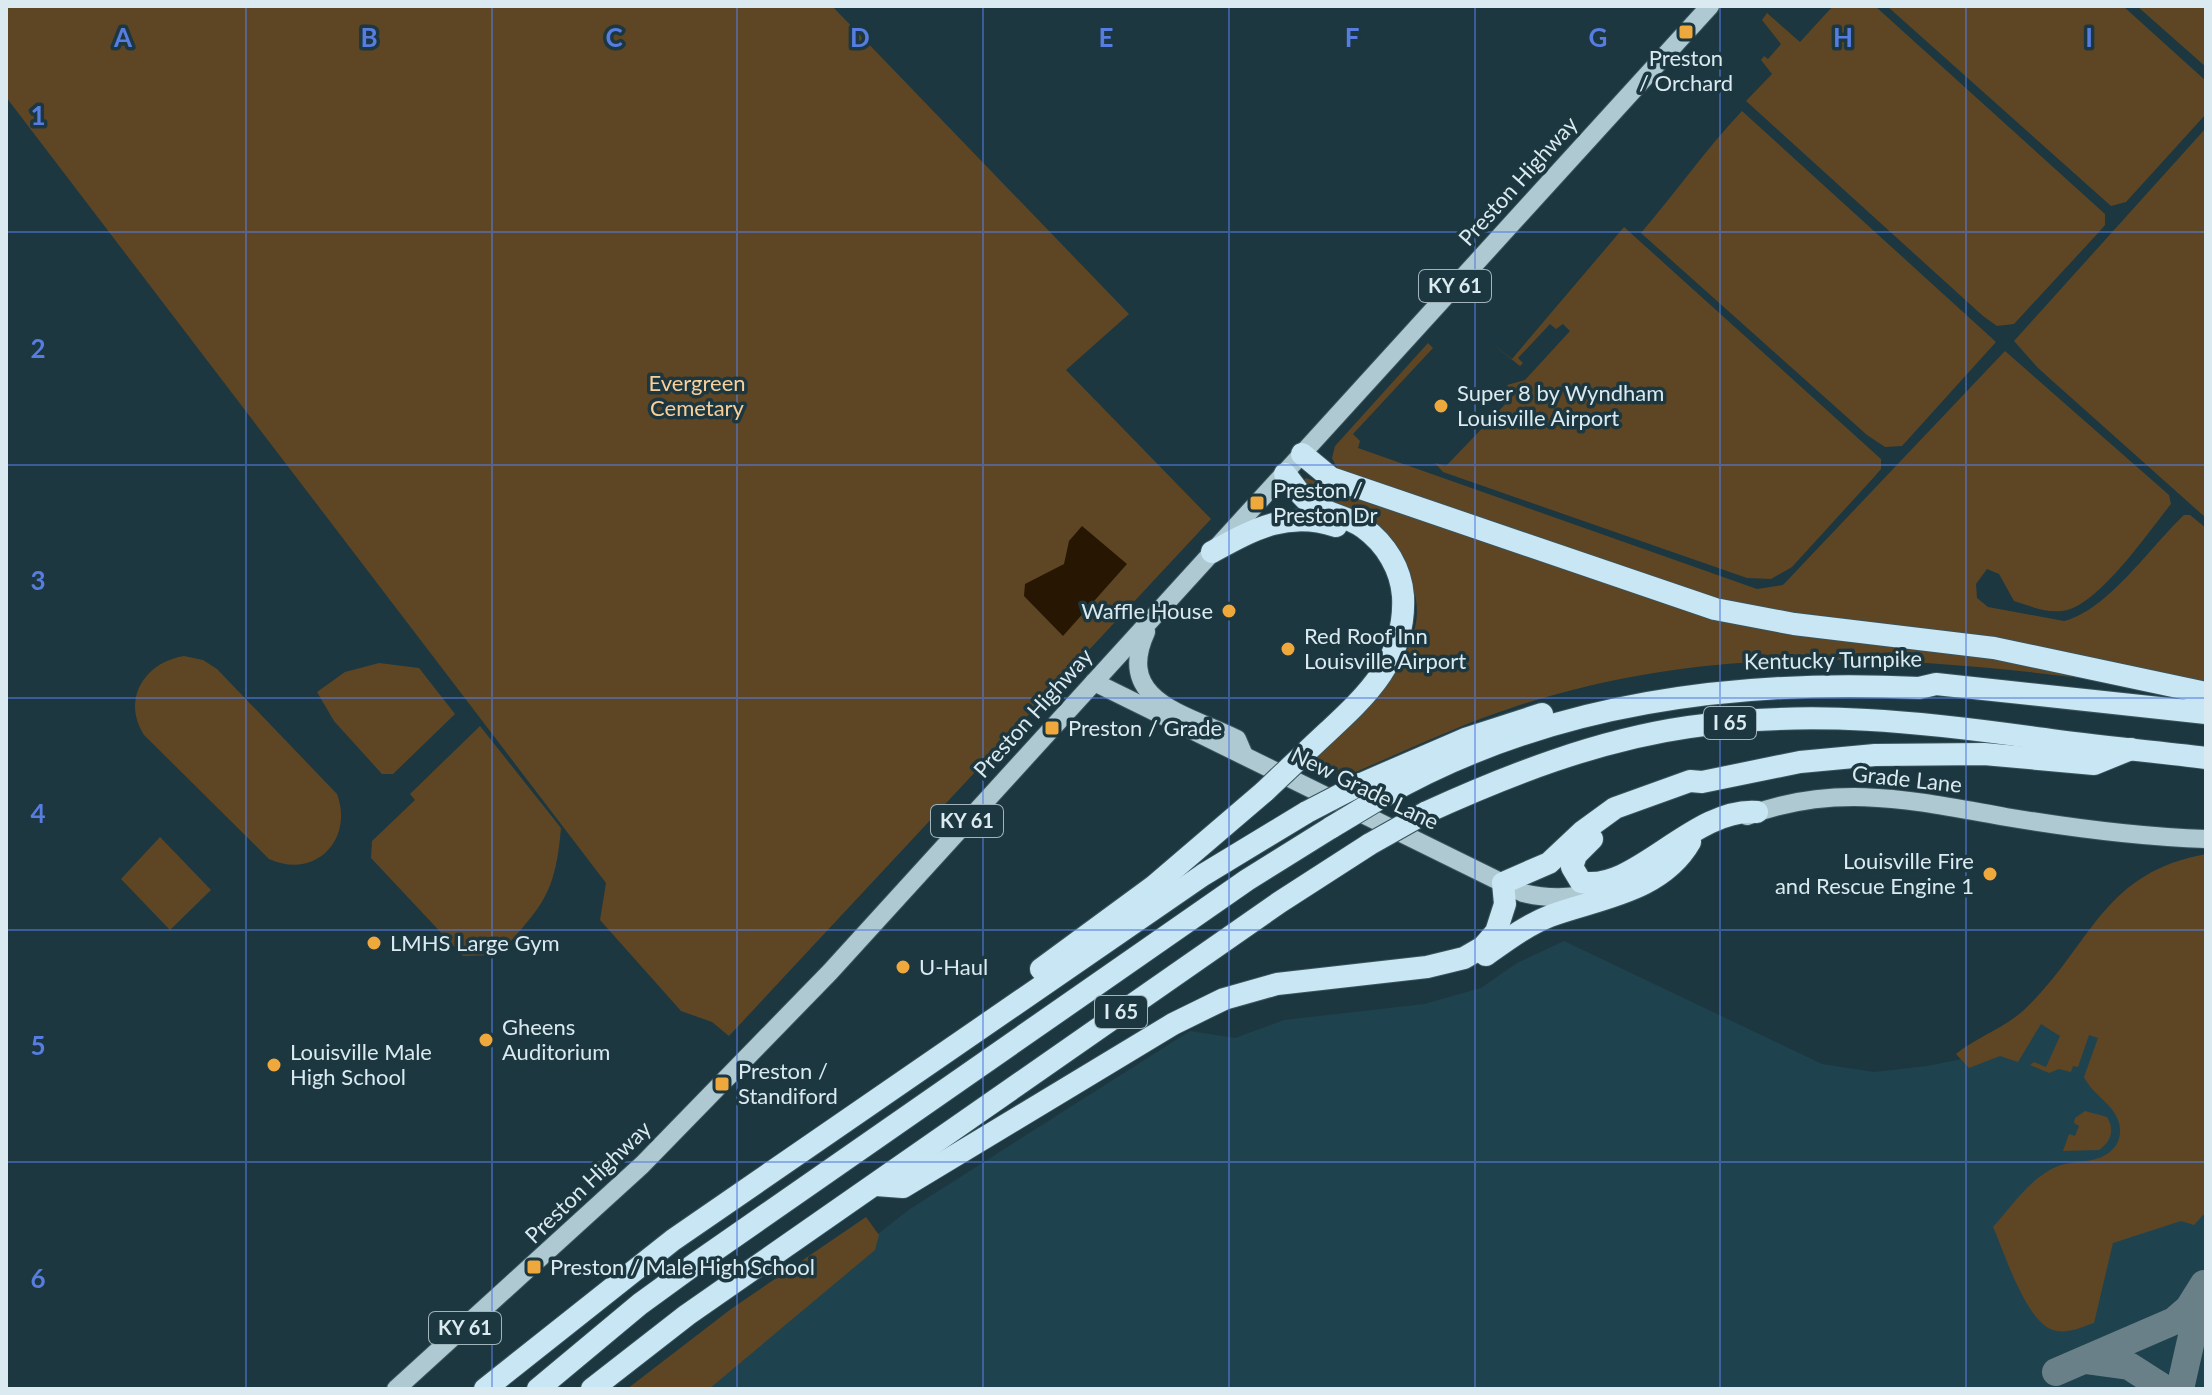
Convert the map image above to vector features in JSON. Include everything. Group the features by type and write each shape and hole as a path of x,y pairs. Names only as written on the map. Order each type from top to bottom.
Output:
{"highway":[{"path":"1302,454 1331,478 1715,609 1794,624 1994,648 2206,693"},
{"path":"955,1044 962,1025 1117,915 1265,791 1391,661 1403,630 1401,579 1381,545 1364,528 1306,500 1285,474"},
{"path":"1212,552 1274,522 1294,518 1319,521 1343,528 1368,544 1386,565 1403,602"},
{"path":"485,1389 628,1273 955,1044 1203,875 1307,812 1361,784 1502,725 1669,683 1744,673 1829,670 1918,674 1936,684"},
{"name":"Kentucky Turnpike","path":"538,1389 640,1304 1247,880 1382,797 1451,762 1563,722 1645,702 1767,686 1843,684 1919,688 1936,684 2206,713"},
{"name":"I 65","path":"592,1389 687,1315 1280,902 1425,813 1490,784 1626,740 1707,725 1846,717 1957,725 2206,758"},
{"path":"876,1185 903,1187 1205,1007 1265,987 1427,967 1464,958 1483,947 1496,932 1505,904 1503,883 1549,863 1590,825 1615,808 1670,786 1800,762 1875,755 1984,754 2094,764 2131,749"},
{"path":"1702,782 1645,803 1601,831 1576,855 1572,867 1577,878 1593,884 1613,878 1736,810 1757,812"},
{"path":"1335,976 1352,982 1456,971 1539,921 1629,892 1681,858 1690,842"}],"main road":[{"name":"Preston Highway","path":"396,1389 534,1267 673,1134 830,972 1710,6"},
{"path":"1154,616 1137,654 1136,668 1140,683 1163,702 1237,739 1245,756"},
{"name":"New Grade Lane","path":"1094,682 1503,883 1543,898 1578,897 1622,884"},
{"name":"Grade Lane","path":"1622,884 1690,842 1757,812 1808,801 1869,795 2122,835 2206,839"}],"shaded area":[{"path":"1082,526 1127,564 1063,636 1024,596 1025,584 1064,564 1069,541"},
{"path":"2206,867 2206,1389 677,1389 910,1209 1190,1031 1235,1038 1284,1020 1424,1004 1481,988 1517,963 1564,941 1822,1064 1874,1072 1927,1066 1977,1056"}],"green space":[{"name":"Evergreen Cemetary","path":"6,6 832,6 1129,314 1066,370 1211,519 729,1036 712,1022 681,1011 600,920 606,883 6,97"},
{"path":"1833,6 1875,6 2105,214 2105,225 2014,324 1997,326 1983,316 1746,101 1772,74 1761,60 1764,56 1768,59 1781,44 1762,20 1767,13 1800,42"},
{"path":"1887,6 2123,6 2206,81 2206,114 2126,202 2111,206"},
{"path":"2137,6 2206,6 2206,67"},
{"path":"1742,111 1996,342 1902,446 1885,447 1867,435 1641,233"},
{"path":"2206,128 2206,518 2038,368 2014,341"},
{"path":"1624,227 1881,459 1881,469 1792,567 1771,579 1747,578 1443,472 1435,463 1446,466 1514,395 1507,385 1525,380 1570,331 1563,324 1556,329 1550,324 1518,358 1523,363 1520,366 1490,342 1512,359"},
{"path":"1428,343 1433,348 1353,434 1360,441 1358,448 1757,589 1783,585 2005,351 2169,495 2171,504 2106,583 2076,607 2050,611 2014,601 1999,574 1987,569 1976,584 1977,598 1988,607 2064,621 2080,615 2128,576 2184,515 2190,515 2206,528 2206,683 1742,607 1337,468 1332,458 1335,446"},
{"path":"1306,478 1652,595 1989,654 2099,680 1879,661 1735,663 1662,672 1590,686 1517,706 1451,730 1344,777 1307,759 1387,681 1403,657 1414,632 1417,607 1410,581 1404,572 1301,483"},
{"path":"184,656 203,660 217,669 337,794 341,811 340,827 327,852 301,864 269,859 144,735 135,708 141,684 158,666"},
{"path":"379,663 419,668 455,714 393,774 382,774 334,721 317,692 345,672"},
{"path":"480,726 561,828 555,870 536,911 499,955 463,956 371,858 372,841 415,800 410,794"},
{"path":"160,837 211,890 170,930 121,879"},
{"path":"2206,854 2206,1212 2194,1225 2181,1221 2113,1243 2094,1323 2057,1331 2036,1317 2027,1303 1993,1227 2041,1176 2061,1165 2101,1157 2117,1143 2120,1128 2115,1114 2084,1077 2098,1038 2089,1035 2078,1067 2073,1066 2071,1072 2059,1069 2049,1073 2030,1065 2034,1062 2046,1067 2060,1036 2041,1024 2018,1062 2000,1056 1969,1068 1956,1054 2027,1007 2121,894 2143,877 2171,863"},
{"path":"2085,1111 2107,1117 2111,1127 2109,1139 2099,1150 2063,1151 2069,1134 2075,1136 2079,1126 2074,1123 2075,1118"},
{"path":"866,1217 879,1235 875,1250 709,1389 627,1389 731,1309"}],"taxiway":[{"path":"2056,1372 2174,1321 2189,1308 2204,1284"},
{"path":"2180,1389 2201,1296"},
{"path":"2085,1360 2129,1366 2165,1389"}],"place":[{"name":"Preston / Orchard","path":"1686,32"},
{"name":"Super 8 by Wyndham Louisville Airport","path":"1441,406"},
{"name":"Preston / Preston Dr","path":"1257,503"},
{"name":"Waffle House","path":"1229,611"},
{"name":"Red Roof Inn Louisville Airport","path":"1288,649"},
{"name":"Preston / Grade","path":"1052,728"},
{"name":"Louisville Fire and Rescue Engine 1","path":"1990,874"},
{"name":"LMHS Large Gym","path":"374,943"},
{"name":"U-Haul","path":"903,967"},
{"name":"Gheens Auditorium","path":"486,1040"},
{"name":"Louisville Male High School","path":"274,1065"},
{"name":"Preston / Standiford","path":"722,1084"},
{"name":"Preston / Male High School","path":"534,1267"}]}
